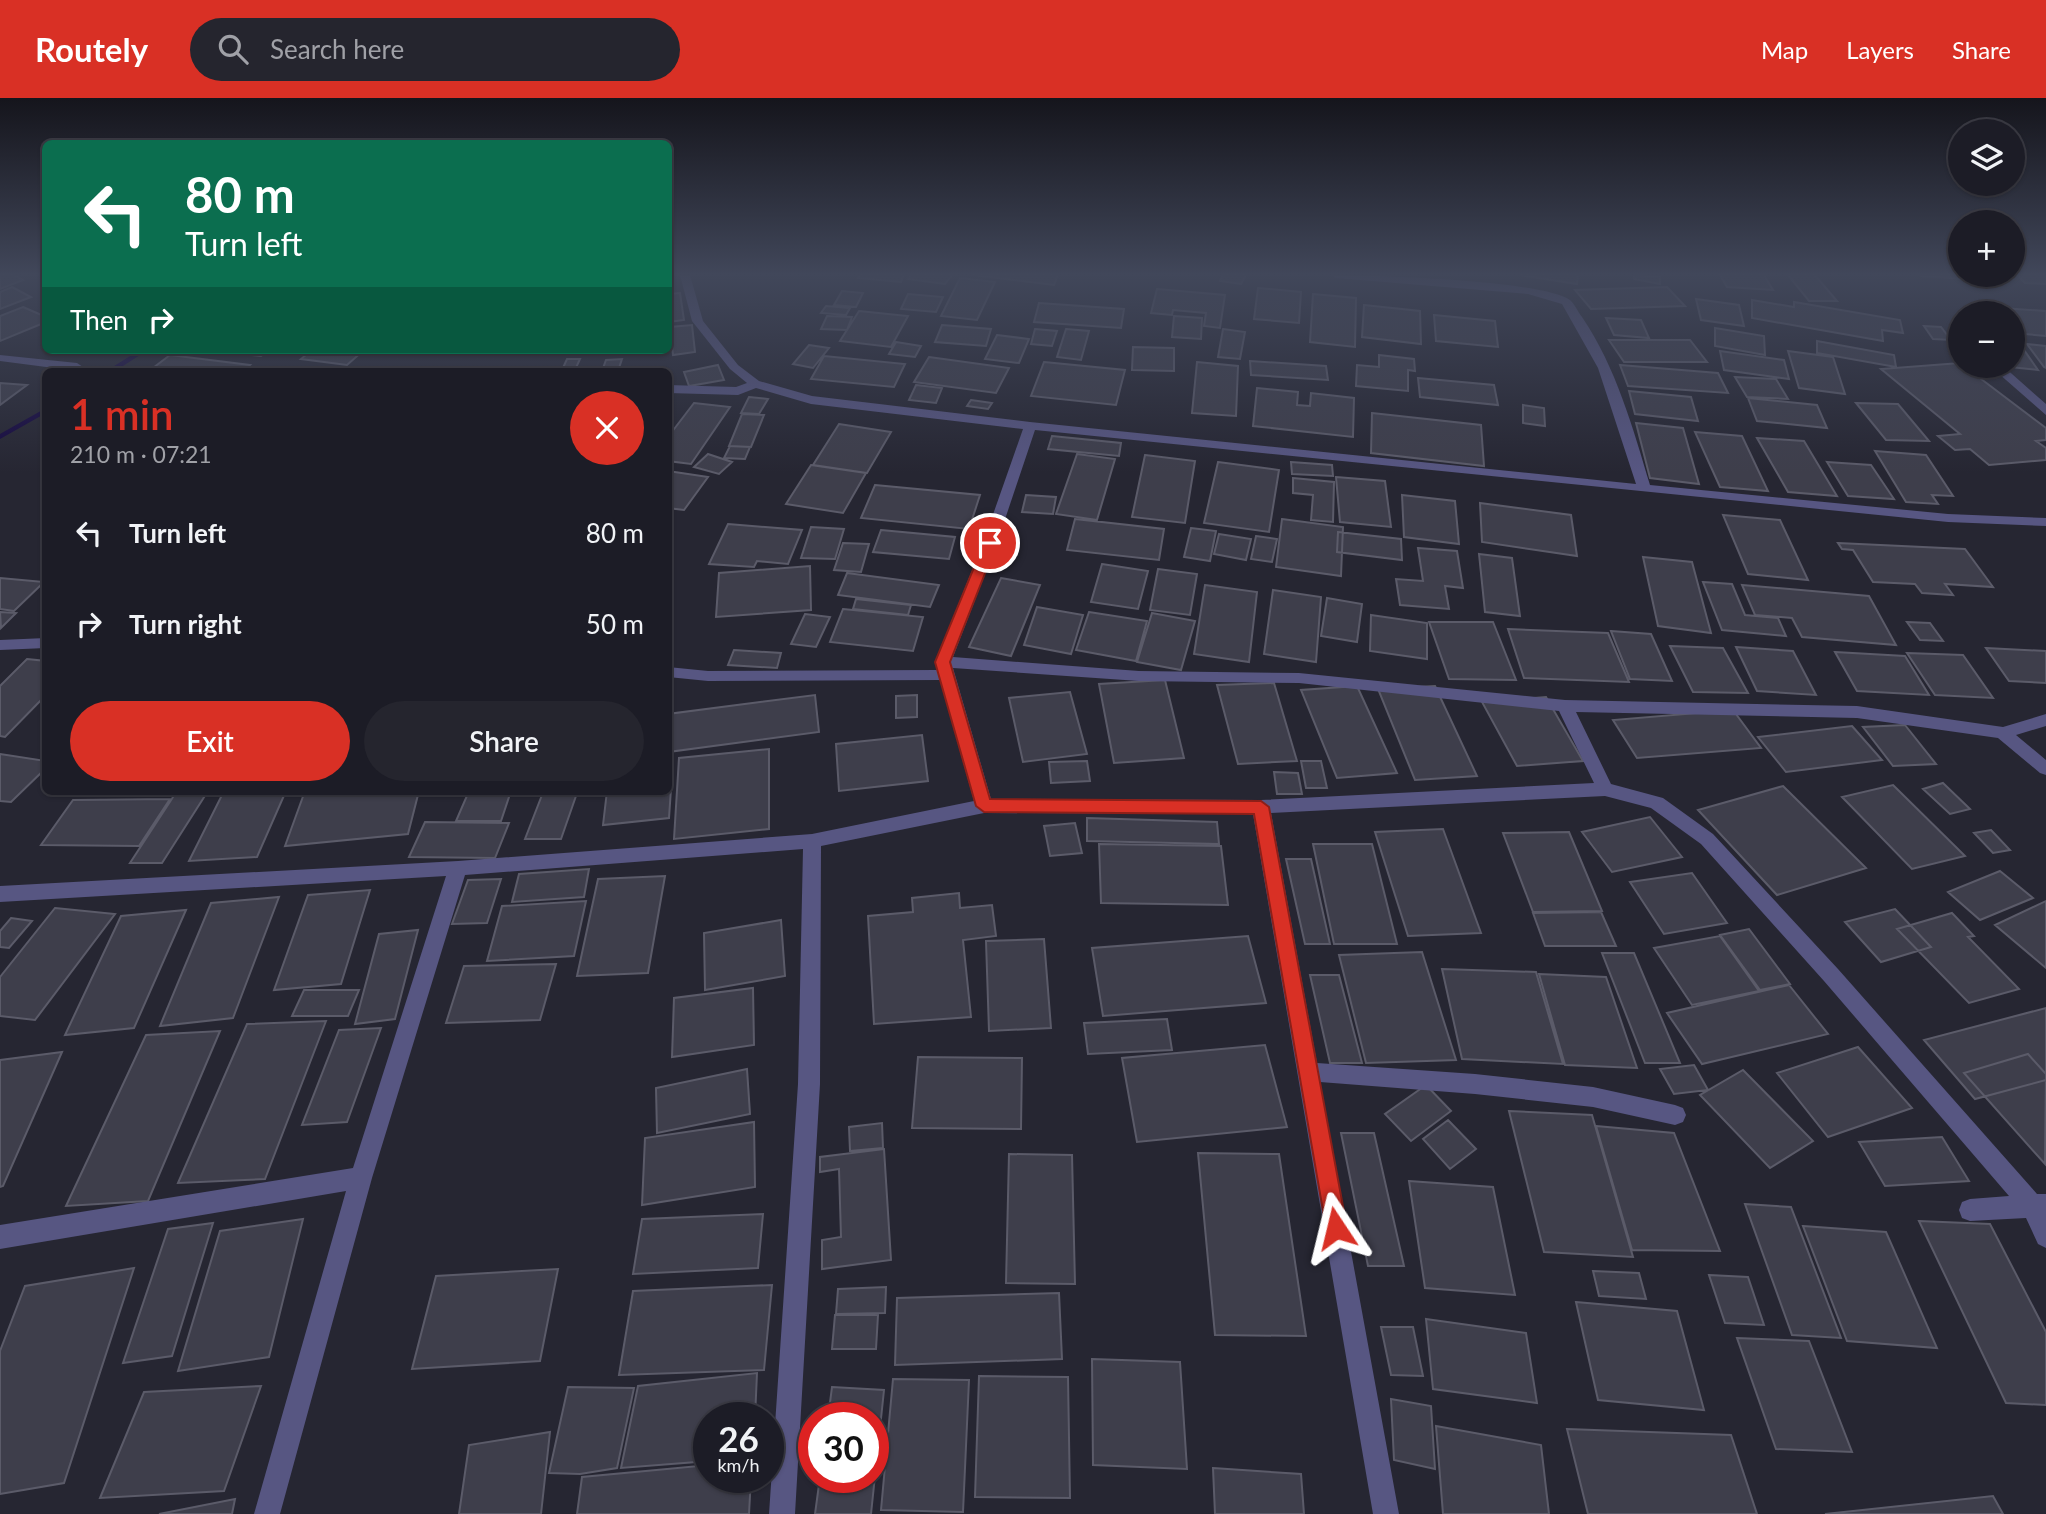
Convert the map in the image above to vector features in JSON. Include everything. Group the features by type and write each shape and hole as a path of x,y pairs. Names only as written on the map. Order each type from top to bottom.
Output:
{"street":[{"path":"714,341 734,366 755,384 811,400 1030,426 1644,488 1948,518 2046,522"},
{"path":"1589,341 1603,364 1621,409 1644,488"},
{"path":"0,358 77,367"},
{"path":"2009,378 2046,411"},
{"path":"672,389 738,391 755,384"},
{"path":"984,806 944,669 1030,426"},
{"path":"0,645 42,643"},
{"path":"672,672 708,676 944,669 1299,678 1565,706 1857,712 2003,733 2046,720"},
{"path":"1565,706 1605,789"},
{"path":"2003,733 2046,769"},
{"path":"0,894 458,868 812,841 984,806 1261,807 1605,789 1657,803 1707,839 2040,1206 2046,1236"},
{"path":"1261,807 1386,1514"},
{"path":"782,1514 809,1084 812,841"},
{"path":"267,1514 361,1178 458,868"},
{"path":"1309,1072 1475,1084 1580,1096 1675,1115"},
{"path":"0,1237 361,1178"},
{"path":"1970,1210 2040,1206"}],"building":[{"path":"672,341 694,341 695,352 673,355"},
{"path":"841,341 894,341 891,347"},
{"path":"935,341 987,341 986,346"},
{"path":"994,341 1028,341 1019,363 985,359"},
{"path":"1032,341 1054,341 1052,346 1031,344"},
{"path":"1062,341 1086,341 1081,360 1057,357"},
{"path":"1221,341 1243,341 1240,359 1218,357"},
{"path":"1355,341 1355,347 1310,342"},
{"path":"1396,341 1421,341 1421,344"},
{"path":"1437,341 1497,341 1498,347"},
{"path":"1610,341 1691,341 1707,362 1624,362"},
{"path":"1715,341 1764,341 1765,355 1715,346"},
{"path":"1817,341 1894,355 1896,367 1817,353"},
{"path":"896,342 921,346 915,357 889,354"},
{"path":"2027,344 2046,346 2046,368 2044,367"},
{"path":"809,345 829,348 813,368 793,364"},
{"path":"1133,347 1174,348 1174,371 1132,370"},
{"path":"1720,351 1784,360 1789,379 1724,370"},
{"path":"1788,351 1833,357 1845,394 1799,388"},
{"path":"2025,351 2038,370 2025,369"},
{"path":"307,354 359,354 347,365 301,359"},
{"path":"170,355 250,365 246,368 153,368"},
{"path":"1379,355 1414,359 1415,371 1408,370 1408,391 1356,386 1357,365 1379,367"},
{"path":"824,356 905,364 894,387 811,379"},
{"path":"929,357 1009,368 996,393 914,382"},
{"path":"567,359 580,359 576,368 563,368"},
{"path":"622,359 619,368 603,368 606,360"},
{"path":"1250,361 1326,366 1328,380 1251,375"},
{"path":"1044,362 1125,370 1116,405 1031,396"},
{"path":"1197,362 1238,366 1236,416 1192,413"},
{"path":"1948,364 1948,378 1980,378 2046,428 2046,440 2036,441 2046,448 2046,460 1989,465 1970,449 1955,450 1938,436 1960,434 1881,369"},
{"path":"718,365 724,380 689,386 684,372"},
{"path":"1620,365 1718,373 1728,393 1628,386"},
{"path":"1735,377 1776,379 1788,399 1747,397"},
{"path":"1418,378 1494,385 1498,405 1420,397"},
{"path":"0,383 27,385 0,405"},
{"path":"916,385 942,388 936,403 909,400"},
{"path":"1257,388 1298,392 1297,405 1310,406 1311,393 1354,398 1353,437 1253,426"},
{"path":"1629,391 1691,397 1698,421 1635,414"},
{"path":"749,397 768,399 759,414 741,413"},
{"path":"1748,398 1817,405 1827,428 1757,421"},
{"path":"971,400 992,403 988,409 967,406"},
{"path":"694,403 730,407 691,464 672,462 672,432"},
{"path":"1856,403 1898,404 1929,441 1886,440"},
{"path":"1523,405 1544,408 1545,426 1523,423"},
{"path":"1372,413 1481,425 1484,466 1371,453"},
{"path":"742,414 764,415 751,447 729,446"},
{"path":"1636,423 1683,428 1699,484 1650,478"},
{"path":"839,424 891,432 867,473 813,465"},
{"path":"1695,432 1742,436 1768,491 1720,487"},
{"path":"1052,436 1121,443 1119,456 1048,449"},
{"path":"1757,438 1804,441 1837,496 1788,492"},
{"path":"730,446 750,447 745,459 724,458"},
{"path":"1875,451 1926,455 1953,496 1932,495 1938,504 1906,502"},
{"path":"708,454 732,462 719,474 694,467"},
{"path":"1077,454 1115,459 1097,520 1056,514"},
{"path":"1145,455 1195,461 1185,523 1132,517"},
{"path":"1218,462 1279,470 1269,532 1204,523"},
{"path":"1291,462 1332,465 1333,476 1292,474"},
{"path":"1827,462 1871,465 1894,499 1848,496"},
{"path":"811,465 866,473 843,513 786,504"},
{"path":"672,472 708,477 684,510 672,508"},
{"path":"1336,477 1385,481 1391,527 1340,522"},
{"path":"1293,478 1334,482 1333,522 1311,520 1313,495 1293,493"},
{"path":"875,485 980,495 969,529 861,518"},
{"path":"1026,495 1056,497 1053,514 1022,512"},
{"path":"1402,495 1455,501 1459,544 1404,537"},
{"path":"1480,503 1571,515 1577,556 1482,542"},
{"path":"1723,515 1780,520 1808,580 1748,574"},
{"path":"1075,519 1164,529 1159,560 1067,550"},
{"path":"1282,519 1343,527 1341,576 1276,567"},
{"path":"728,524 802,530 788,564 757,561 754,567 709,564"},
{"path":"811,527 844,529 835,559 801,558"},
{"path":"1191,528 1216,531 1210,561 1184,557"},
{"path":"881,530 955,537 949,559 873,552"},
{"path":"1338,532 1401,539 1402,560 1337,552"},
{"path":"1219,534 1251,539 1246,560 1214,554"},
{"path":"1256,536 1277,539 1272,562 1251,559"},
{"path":"843,543 869,544 861,572 834,570"},
{"path":"1838,543 1965,549 1993,587 1945,584 1953,595 1922,593 1915,584 1873,582 1853,550 1842,549"},
{"path":"1418,548 1457,551 1463,588 1445,586 1449,609 1400,605 1396,579 1423,581"},
{"path":"1479,554 1512,558 1520,616 1485,612"},
{"path":"1643,557 1692,562 1711,633 1658,626"},
{"path":"1102,564 1148,571 1138,609 1091,602"},
{"path":"810,566 811,610 716,617 719,573"},
{"path":"1158,569 1197,574 1190,615 1150,610"},
{"path":"847,573 939,585 930,607 838,595"},
{"path":"0,578 42,582 14,611 0,609"},
{"path":"1001,578 1040,585 1011,656 969,647"},
{"path":"1703,582 1732,584 1745,615 1778,618 1786,636 1722,630"},
{"path":"1205,585 1257,592 1249,662 1194,654"},
{"path":"1742,585 1869,596 1896,645 1802,637 1792,618 1755,615"},
{"path":"1273,590 1321,597 1316,662 1264,654"},
{"path":"1327,598 1362,604 1357,642 1321,636"},
{"path":"856,599 911,605 908,615 853,609"},
{"path":"1037,607 1083,615 1071,654 1024,645"},
{"path":"843,609 923,617 913,651 830,642"},
{"path":"0,612 16,613 1,628"},
{"path":"1089,612 1147,621 1136,661 1076,650"},
{"path":"1152,613 1195,621 1181,670 1137,662"},
{"path":"805,614 830,617 816,647 791,644"},
{"path":"1371,615 1427,623 1427,659 1370,651"},
{"path":"1429,622 1493,622 1516,680 1449,679"},
{"path":"1907,622 1930,623 1943,641 1920,640"},
{"path":"1508,629 1608,633 1629,682 1524,678"},
{"path":"1611,631 1651,634 1672,681 1630,679"},
{"path":"1670,646 1723,648 1748,693 1693,692"},
{"path":"1736,647 1793,651 1816,695 1757,691"},
{"path":"1986,648 2046,651 2046,683 2009,681"},
{"path":"734,650 781,653 777,668 728,665"},
{"path":"1835,652 1905,656 1929,695 1857,691"},
{"path":"1907,653 1963,655 1993,698 1935,695"},
{"path":"27,659 42,661 42,699 5,737 0,736 0,686"},
{"path":"1165,680 1184,758 1114,763 1099,684"},
{"path":"1274,683 1297,761 1238,764 1217,685"},
{"path":"1357,686 1397,773 1337,778 1301,690"},
{"path":"1435,686 1477,776 1415,780 1378,689"},
{"path":"1070,692 1087,754 1023,762 1009,698"},
{"path":"815,695 819,732 672,751 672,713"},
{"path":"917,695 917,717 896,718 896,696"},
{"path":"1546,697 1583,761 1517,766 1482,702"},
{"path":"1733,710 1761,748 1637,758 1613,720"},
{"path":"1905,725 1936,764 1893,766 1863,727"},
{"path":"1852,726 1882,760 1786,772 1758,737"},
{"path":"922,735 928,781 839,791 836,744"},
{"path":"769,749 769,829 674,839 679,758"},
{"path":"0,754 42,760 42,772 11,802 0,801"},
{"path":"1087,761 1090,781 1051,783 1049,762"},
{"path":"1301,761 1321,761 1327,788 1306,788"},
{"path":"1274,772 1298,773 1302,794 1277,794"},
{"path":"1943,783 1970,809 1950,814 1923,789"},
{"path":"1893,785 1965,856 1912,869 1842,797"},
{"path":"1783,786 1866,868 1777,895 1698,810"},
{"path":"174,795 205,795 162,863 130,863"},
{"path":"222,795 284,795 257,857 189,861"},
{"path":"304,795 418,795 408,834 285,846"},
{"path":"467,795 510,795 501,821 456,821"},
{"path":"542,795 576,796 561,839 525,839"},
{"path":"607,795 671,795 669,818 603,825"},
{"path":"170,799 139,846 41,845 73,800"},
{"path":"1650,817 1682,857 1612,872 1582,832"},
{"path":"1087,818 1217,822 1219,844 1087,841"},
{"path":"425,822 509,823 495,858 409,857"},
{"path":"1075,823 1082,853 1050,856 1044,826"},
{"path":"1443,829 1481,933 1408,936 1375,832"},
{"path":"1991,830 2010,850 1993,853 1974,833"},
{"path":"1569,832 1602,911 1533,912 1503,833"},
{"path":"1099,844 1221,846 1228,905 1101,903"},
{"path":"1313,844 1372,844 1397,944 1334,944"},
{"path":"1286,859 1311,859 1330,944 1305,944"},
{"path":"589,869 584,897 512,902 519,874"},
{"path":"2000,871 2033,898 1980,920 1948,892"},
{"path":"1692,873 1727,923 1664,934 1630,882"},
{"path":"665,876 648,973 577,976 598,879"},
{"path":"501,879 487,923 452,924 468,880"},
{"path":"370,890 341,984 274,990 308,895"},
{"path":"959,893 960,908 992,905 996,936 963,940 971,1017 874,1024 868,916 913,912 912,898"},
{"path":"279,897 233,1018 160,1026 211,903"},
{"path":"586,901 574,956 487,961 502,906"},
{"path":"2046,901 2046,968 1995,925"},
{"path":"55,908 115,914 35,1020 0,1016 0,977"},
{"path":"1895,909 1931,947 1881,962 1845,922"},
{"path":"186,910 134,1028 65,1035 121,916"},
{"path":"1601,912 1616,946 1545,946 1533,913"},
{"path":"1952,913 1974,936 1968,937 2019,989 1969,1003 1897,929"},
{"path":"11,918 32,921 9,948 0,947 0,931"},
{"path":"781,920 785,976 705,990 704,933"},
{"path":"1749,929 1790,984 1760,990 1720,935"},
{"path":"418,930 395,1019 355,1024 379,934"},
{"path":"1248,936 1266,1003 1103,1016 1092,948"},
{"path":"1720,936 1759,991 1692,1005 1654,948"},
{"path":"1044,939 1051,1028 989,1031 986,941"},
{"path":"1422,952 1456,1060 1366,1063 1339,955"},
{"path":"1602,953 1634,953 1680,1063 1645,1063"},
{"path":"556,964 540,1020 446,1023 464,966"},
{"path":"1442,969 1536,972 1563,1064 1462,1059"},
{"path":"1539,974 1606,977 1637,1068 1565,1065"},
{"path":"1310,975 1339,975 1362,1063 1330,1063"},
{"path":"1789,985 1828,1034 1702,1064 1667,1013"},
{"path":"753,988 754,1045 672,1057 674,998"},
{"path":"304,990 359,990 348,1016 292,1016"},
{"path":"2046,1008 2046,1080 1975,1099 1924,1040"},
{"path":"1167,1019 1172,1050 1088,1054 1084,1023"},
{"path":"326,1021 265,1179 178,1183 247,1024"},
{"path":"381,1028 347,1122 302,1125 339,1030"},
{"path":"220,1031 148,1201 66,1206 146,1035"},
{"path":"1265,1045 1287,1127 1137,1142 1122,1058"},
{"path":"1858,1047 1912,1108 1828,1137 1777,1073"},
{"path":"62,1052 3,1186 0,1187 0,1060"},
{"path":"2028,1054 2046,1074 2045,1164 1964,1073"},
{"path":"918,1057 1022,1058 1021,1129 912,1128"},
{"path":"1694,1065 1708,1090 1674,1094 1660,1069"},
{"path":"747,1069 750,1114 657,1133 656,1088"},
{"path":"1743,1070 1813,1141 1770,1168 1700,1095"},
{"path":"1426,1085 1451,1111 1411,1141 1385,1114"},
{"path":"1509,1111 1592,1115 1633,1257 1544,1252"},
{"path":"1448,1120 1476,1149 1450,1169 1423,1139"},
{"path":"754,1122 755,1187 642,1205 645,1138"},
{"path":"882,1123 883,1148 850,1151 849,1127"},
{"path":"1596,1126 1674,1133 1720,1251 1632,1250"},
{"path":"1341,1133 1374,1133 1404,1266 1368,1266"},
{"path":"1942,1137 1969,1181 1885,1186 1859,1142"},
{"path":"884,1149 891,1260 822,1269 822,1240 841,1237 839,1169 820,1172 820,1157"},
{"path":"1198,1153 1279,1154 1306,1336 1215,1335"},
{"path":"1009,1154 1072,1155 1075,1284 1006,1283"},
{"path":"1409,1181 1493,1187 1515,1295 1425,1288"},
{"path":"1745,1204 1791,1207 1841,1338 1792,1335"},
{"path":"763,1214 758,1268 633,1274 642,1219"},
{"path":"303,1219 269,1357 178,1371 220,1231"},
{"path":"1919,1221 1990,1224 2046,1332 2046,1405 2006,1403"},
{"path":"213,1223 172,1356 123,1363 168,1229"},
{"path":"1803,1226 1886,1232 1937,1348 1847,1341"},
{"path":"134,1268 64,1483 0,1494 0,1351 25,1286"},
{"path":"558,1269 540,1361 412,1369 436,1276"},
{"path":"1593,1271 1639,1273 1646,1299 1599,1296"},
{"path":"1709,1275 1748,1277 1764,1325 1725,1323"},
{"path":"772,1285 764,1370 619,1375 633,1291"},
{"path":"886,1287 885,1313 836,1314 838,1289"},
{"path":"1059,1293 1062,1359 895,1365 897,1298"},
{"path":"1576,1302 1677,1311 1704,1410 1598,1400"},
{"path":"835,1315 878,1315 876,1349 832,1349"},
{"path":"1426,1319 1526,1333 1537,1403 1433,1389"},
{"path":"1381,1327 1413,1327 1423,1376 1391,1375"},
{"path":"1737,1338 1809,1341 1852,1452 1776,1449"},
{"path":"1092,1359 1180,1362 1187,1469 1093,1465"},
{"path":"757,1373 756,1402 693,1402 693,1462 621,1468 638,1386"},
{"path":"979,1376 1068,1377 1070,1498 975,1497"},
{"path":"893,1379 969,1380 963,1512 881,1510 883,1493 889,1493 889,1423"},
{"path":"261,1386 224,1491 100,1498 144,1392"},
{"path":"568,1387 634,1388 617,1468 580,1474 549,1473"},
{"path":"832,1387 884,1390 883,1402 830,1402"},
{"path":"1391,1399 1431,1406 1435,1469 1394,1460"},
{"path":"1436,1426 1541,1445 1549,1514 1443,1514"},
{"path":"1567,1429 1731,1435 1757,1514 1588,1514"},
{"path":"550,1432 541,1514 459,1514 469,1445"},
{"path":"693,1467 693,1493 750,1493 749,1514 577,1514 582,1477"},
{"path":"1213,1468 1301,1474 1304,1514 1215,1514"},
{"path":"818,1493 873,1493 871,1514 815,1514"},
{"path":"1993,1496 2003,1514 1825,1514"},
{"path":"235,1499 232,1514 159,1514"}],"waterway":[{"path":"115,368 138,354"},
{"path":"0,437 42,412"}],"route":[{"path":"990,543 943,662 984,806 1261,807 1336,1228"}]}
